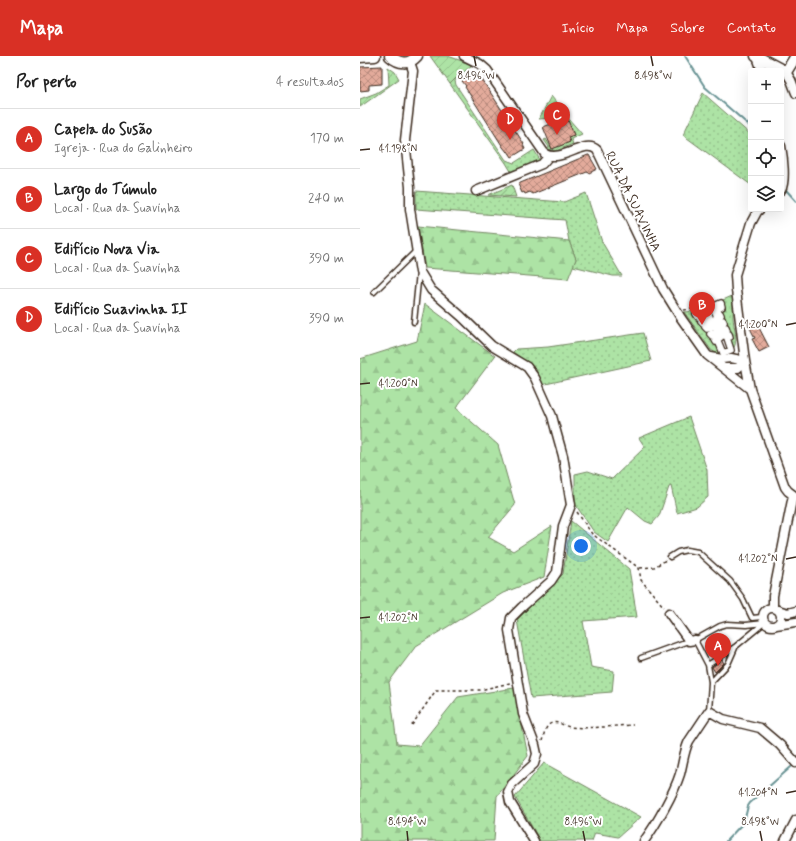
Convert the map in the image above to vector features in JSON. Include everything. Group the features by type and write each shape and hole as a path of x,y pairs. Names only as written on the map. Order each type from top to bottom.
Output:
{"street":[{"path":"360,57 375,56"},
{"path":"388,56 396,61 403,62 414,59 405,140 410,187 410,209 420,272 431,290 462,316 492,346 527,367 536,378 552,416 563,456 571,505 563,526 558,572 551,581 522,606 511,618 509,630 523,714 537,754 534,764 512,784 508,792 510,802 534,841"},
{"path":"464,56 488,70 542,151 549,156 542,164 476,191"},
{"path":"756,56 788,73 796,93"},
{"path":"756,56 761,68"},
{"path":"788,73 796,56"},
{"name":"RUA DA SUAVINHA","path":"549,156 559,157 586,146 592,147 596,150 670,301 704,351 750,389"},
{"path":"756,212 751,223 735,275 745,362 750,389 786,487 794,496 773,596 781,618 776,626"},
{"path":"721,303 722,307 714,310 716,314 720,313 721,315 716,317 718,322 723,320 724,322 719,324 721,329 726,327 727,330 722,332 724,336 729,334 730,337 727,338 732,350 723,354 718,341 716,342 715,340 720,338 718,333 712,336 710,334 717,331 715,326 707,329 705,327 714,324 711,319 703,323 701,321 710,317 708,312 698,317 696,314 721,303"},
{"path":"731,358 743,345"},
{"path":"710,357 722,359 731,358 745,362"},
{"path":"724,368 738,368 745,362"},
{"path":"796,611 766,609 763,614 763,620 770,626 776,626 796,620"},
{"path":"778,610 788,614 796,620"},
{"path":"669,613 692,640"},
{"path":"644,841 652,830 680,775 686,746 709,711 723,719 760,728 780,745 796,763"},
{"path":"785,841 796,820"}],"lane":[{"path":"374,292 416,251"},
{"path":"414,322 420,272"},
{"path":"670,557 678,552 687,550 698,552 730,581 743,599 752,618 763,620"},
{"path":"641,658 692,640 720,626 727,624 746,625 763,620"},
{"path":"708,665 735,647 763,620"},
{"path":"692,640 708,665 711,682 709,711"},
{"path":"711,682 728,664 735,647"}],"path":[{"path":"571,505 592,534 639,568 654,567 670,557"},
{"path":"639,568 641,580 669,613"},
{"path":"412,725 436,690 480,690 518,681"},
{"path":"536,749 542,742 547,726 551,723 557,722 568,726 579,727 633,725"}],"green space":[{"path":"430,56 448,56 470,64 471,67 459,75 450,84"},
{"path":"388,67 395,72 399,79 360,107 360,99 376,93 389,85"},
{"path":"457,77 455,81 456,85 506,160 514,163 534,150 540,162 512,173 450,84"},
{"path":"703,93 748,132 748,183 683,135"},
{"path":"551,96 564,112 550,118 539,119"},
{"path":"567,118 582,134 571,139 573,144 556,151 548,149 549,147 544,140 546,139 552,149 570,142 568,137 574,135"},
{"path":"512,185 516,197 488,195"},
{"path":"416,191 564,202 586,193 602,242 622,276 613,276 573,266 576,259 569,241 565,220 416,209"},
{"path":"418,226 569,241 576,259 568,279 425,268"},
{"path":"732,296 736,343 731,351 722,354 711,350 684,312 698,311","holes":["722,307 716,314 731,350 723,353 715,326 697,314"]},
{"path":"425,304 495,356 456,408 498,445 515,505 488,537 513,551 552,526 544,577 503,593 416,646 389,682 397,744 419,746 458,697 514,688 528,756 497,796 494,841 360,841 360,359 417,341"},
{"path":"643,333 651,361 541,385 536,369 513,352 516,349 548,347"},
{"path":"689,417 707,470 708,497 697,507 677,513 671,486 669,487 659,516 652,524 645,521 628,507 608,542 594,532 575,504 575,474 588,471 612,479 645,447 639,438"},
{"path":"571,521 629,569 637,617 583,621 591,667 614,671 612,692 531,698 517,620 563,574"},
{"path":"544,763 641,817 618,837 595,833 592,841 540,841 515,797"}],"building":[{"path":"382,66 382,84 369,85 369,90 360,91 360,67"},
{"path":"474,72 478,76 479,75 524,144 525,149 512,157 503,147 462,81"},
{"path":"567,118 574,135 568,137 570,142 552,149 543,127"},
{"path":"588,155 597,169 533,194 530,192 525,194 524,192 522,193 518,184"},
{"path":"755,320 769,347 759,352 752,339 755,338 748,324"},
{"path":"722,660 724,663 715,672 712,667"}],"waterway":[{"path":"685,56 705,87 748,124"},
{"path":"786,190 796,201"},
{"path":"726,841 744,822 750,803 791,767"}],"place":[{"name":"Edifício Nova Via","path":"557,135"},
{"name":"Edifício Suavinha II","path":"510,140"},
{"name":"Largo do Túmulo","path":"702,325"},
{"name":"Capela do Susão","path":"718,666"}]}
